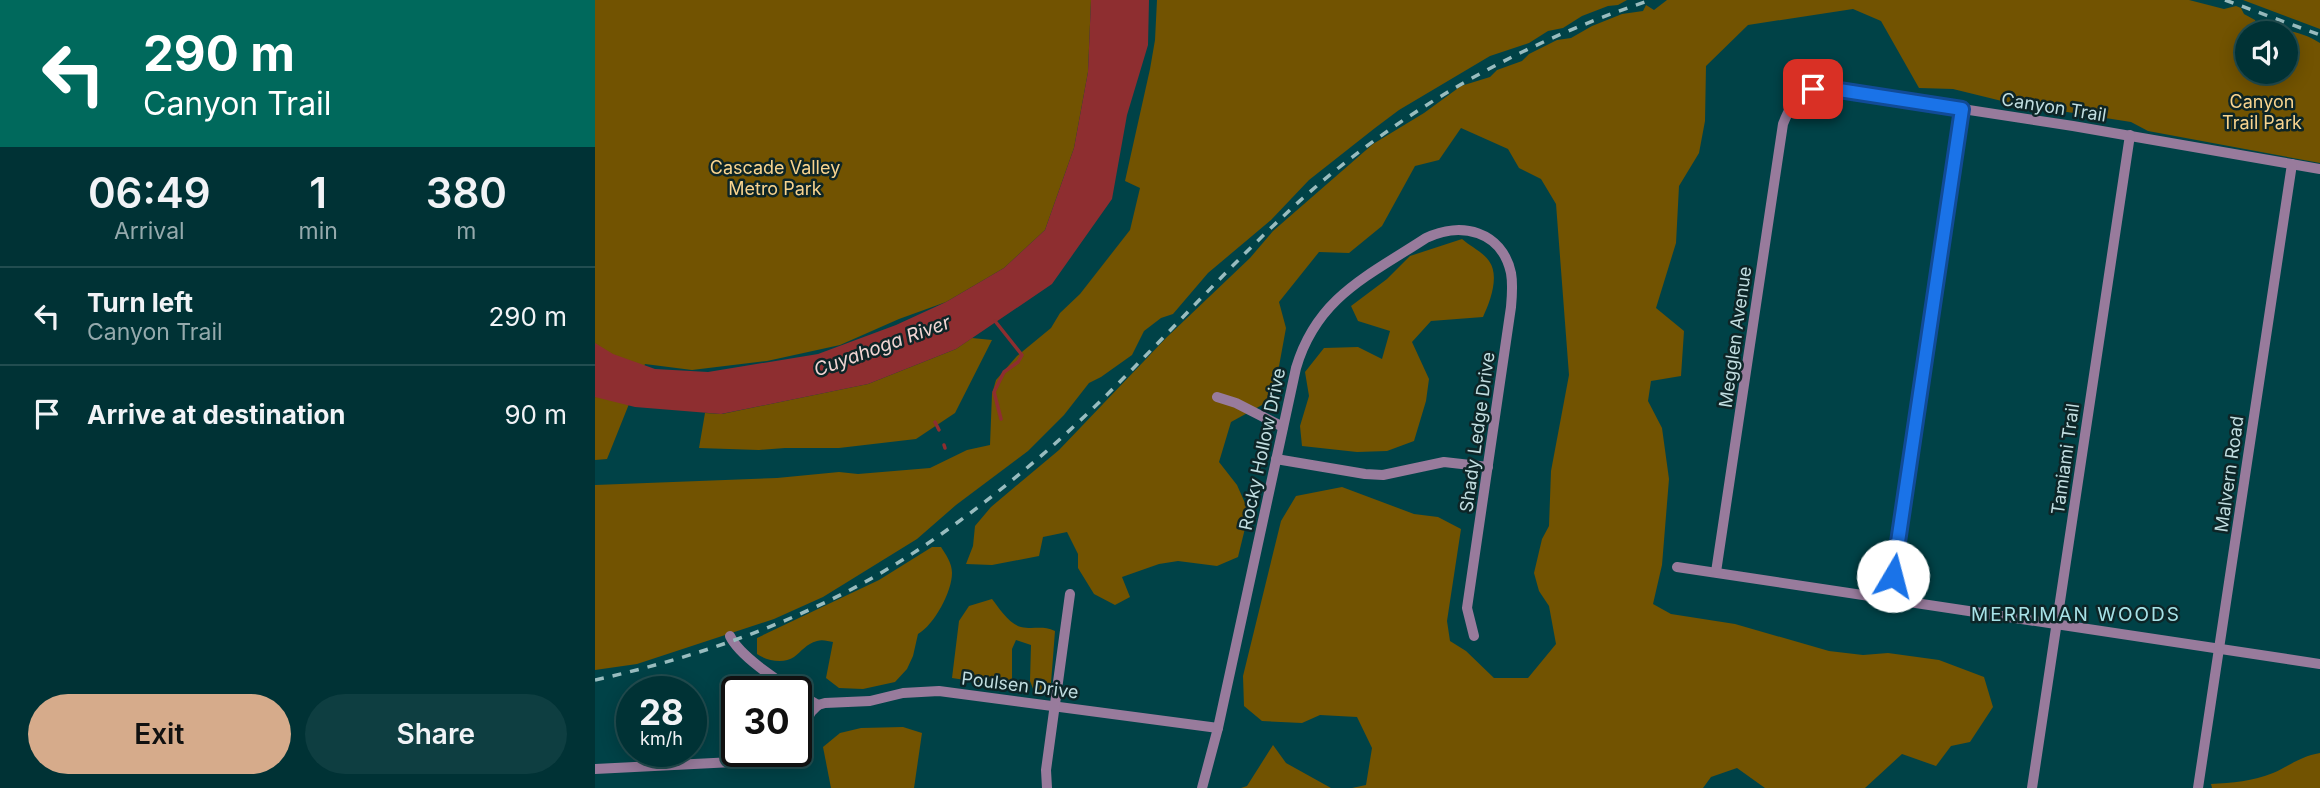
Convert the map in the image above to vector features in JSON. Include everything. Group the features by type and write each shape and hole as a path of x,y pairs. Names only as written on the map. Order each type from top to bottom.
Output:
{"street":[{"name":"Canyon Trail","path":"1789,108 1794,100 1804,93 1822,88 2130,135 2320,169"},
{"name":"Megglen Avenue","path":"1716,572 1783,124 1789,108"},
{"path":"1890,598 1962,109"},
{"name":"Tamiami Trail","path":"2032,788 2130,135"},
{"name":"Malvern Road","path":"2198,788 2292,164"},
{"name":"Rocky Hollow Drive","path":"1202,788 1218,728 1300,352 1317,321 1336,298 1436,233 1462,229 1489,239"},
{"name":"Shady Ledge Drive","path":"1474,636 1467,608 1512,285 1507,261 1489,239"},
{"path":"1217,397 1236,402 1283,427"},
{"path":"1276,459 1383,475 1444,462 1488,467"},
{"path":"1677,567 2320,664"},
{"path":"1047,788 1046,770 1070,594"},
{"path":"730,636 749,657 772,676"},
{"name":"Poulsen Drive","path":"818,705 870,701 903,693 939,691 1218,728"},
{"path":"812,702 818,705 812,711"},
{"path":"595,769 721,763"}],"green space":[{"name":"Cascade Valley Metro Park","path":"595,0 1091,0 1088,72 1074,148 1045,230 1004,268 946,302 840,345 767,361 692,370 645,364 607,459 595,460"},
{"path":"1157,0 1627,0 1582,16 1529,43 1490,56 1399,110 1375,128 1309,180 1271,220 1208,273 1173,314 1161,318 1144,331 1132,355 1089,383 1064,415 1028,451 956,505 917,539 823,597 774,619 637,664 595,670 595,485 777,478 839,472 858,474 930,468 967,450 990,445 992,394 996,380 1017,356 1051,328 1060,313 1080,294 1130,230 1140,188 1125,181 1150,69"},
{"name":"Canyon Trail Park","path":"1667,0 2189,0 2224,9 2236,6 2255,21 2235,21 2235,84 2298,84 2298,34 2320,43 2320,163 2148,131 2131,122 2010,103 1953,89 1919,88 1881,21 1853,9 1748,25 1706,66 1705,121 1699,153 1679,186 1676,243 1656,308 1684,331 1681,376 1651,381 1648,401 1662,428 1669,479 1662,565 1653,604 1671,614 1735,624 1829,651 1863,655 1888,653 1939,660 1984,677 1993,707 1970,742 1951,746 1936,766 1902,754 1865,788 1765,788 1737,768 1711,777 1703,788 1352,788 1366,785 1372,748 1357,717 1320,715 1302,723 1262,721 1244,706 1243,676 1281,521 1296,496 1342,487 1414,514 1438,517 1461,529 1447,621 1450,641 1466,651 1494,678 1528,678 1556,644 1549,606 1539,591 1534,573 1542,539 1549,526 1551,471 1569,375 1556,204 1541,179 1519,168 1508,149 1461,128 1439,160 1415,166 1382,226 1349,253 1319,252 1279,302 1286,328 1273,399 1231,422 1219,462 1237,485 1249,512 1238,557 1217,566 1178,561 1159,564 1122,577 1130,597 1115,605 1094,594 1078,568 1078,554 1067,532 1043,537 1039,556 992,565 966,564 973,546 975,526 991,507 1059,450 1167,337 1250,258 1273,231 1373,144 1424,113 1461,86 1490,77 1497,70 1522,61 1529,54 1557,40 1571,38 1622,14 1643,11 1646,5 1654,10"},
{"path":"2243,0 2320,0 2320,29"},
{"path":"1462,239 1489,261 1494,274 1493,289 1483,317 1431,321 1412,342 1429,379 1426,401 1414,441 1387,451 1357,452 1302,446 1300,426 1309,396 1305,372 1324,348 1358,347 1382,359 1390,331 1358,321 1351,306 1387,279 1410,256"},
{"path":"972,338 992,340 955,413 916,439 839,448 699,448 705,413 722,414 868,384 956,349"},
{"path":"932,547 941,547 950,562 952,573 949,589 936,616 918,634 907,669 895,682 863,689 839,688 826,678 833,642 813,642 794,657 781,661 770,660 757,654 757,638 879,580"},
{"path":"992,599 1012,623 1026,628 1055,631 1051,683 1043,693 1035,694 1030,681 1031,645 1016,640 1012,649 1012,683 991,684 952,678 959,621 969,606"},
{"path":"903,727 922,733 914,788 831,788 823,747 840,733 861,728"},
{"path":"1273,745 1286,763 1331,788 1241,788 1247,786"},
{"path":"2320,753 2320,788 2212,788 2211,784 2265,776"}],"water":[{"name":"Cuyahoga River","path":"1091,0 1149,0 1148,45 1127,115 1112,199 1052,284 956,349 868,384 721,414 635,407 595,397 595,343 613,354 655,369 708,372 818,354 896,325 946,302 1004,268 1045,230 1074,148 1088,72"}],"waterway":[{"path":"995,321 1022,355 1018,362 1004,372 994,392 1001,419"},
{"path":"935,422 939,430"}],"railway":[{"path":"595,680 700,652 767,628 833,599 908,556 990,498 1028,467 1133,369 1303,198 1382,135 1424,107 1511,57 1603,17 1651,0"},
{"path":"2225,0 2320,35"}],"district":[{"name":"MERRIMAN WOODS","path":"2076,614"}],"route":[{"path":"1813,89 1839,90 1962,109 1893,576"}]}
